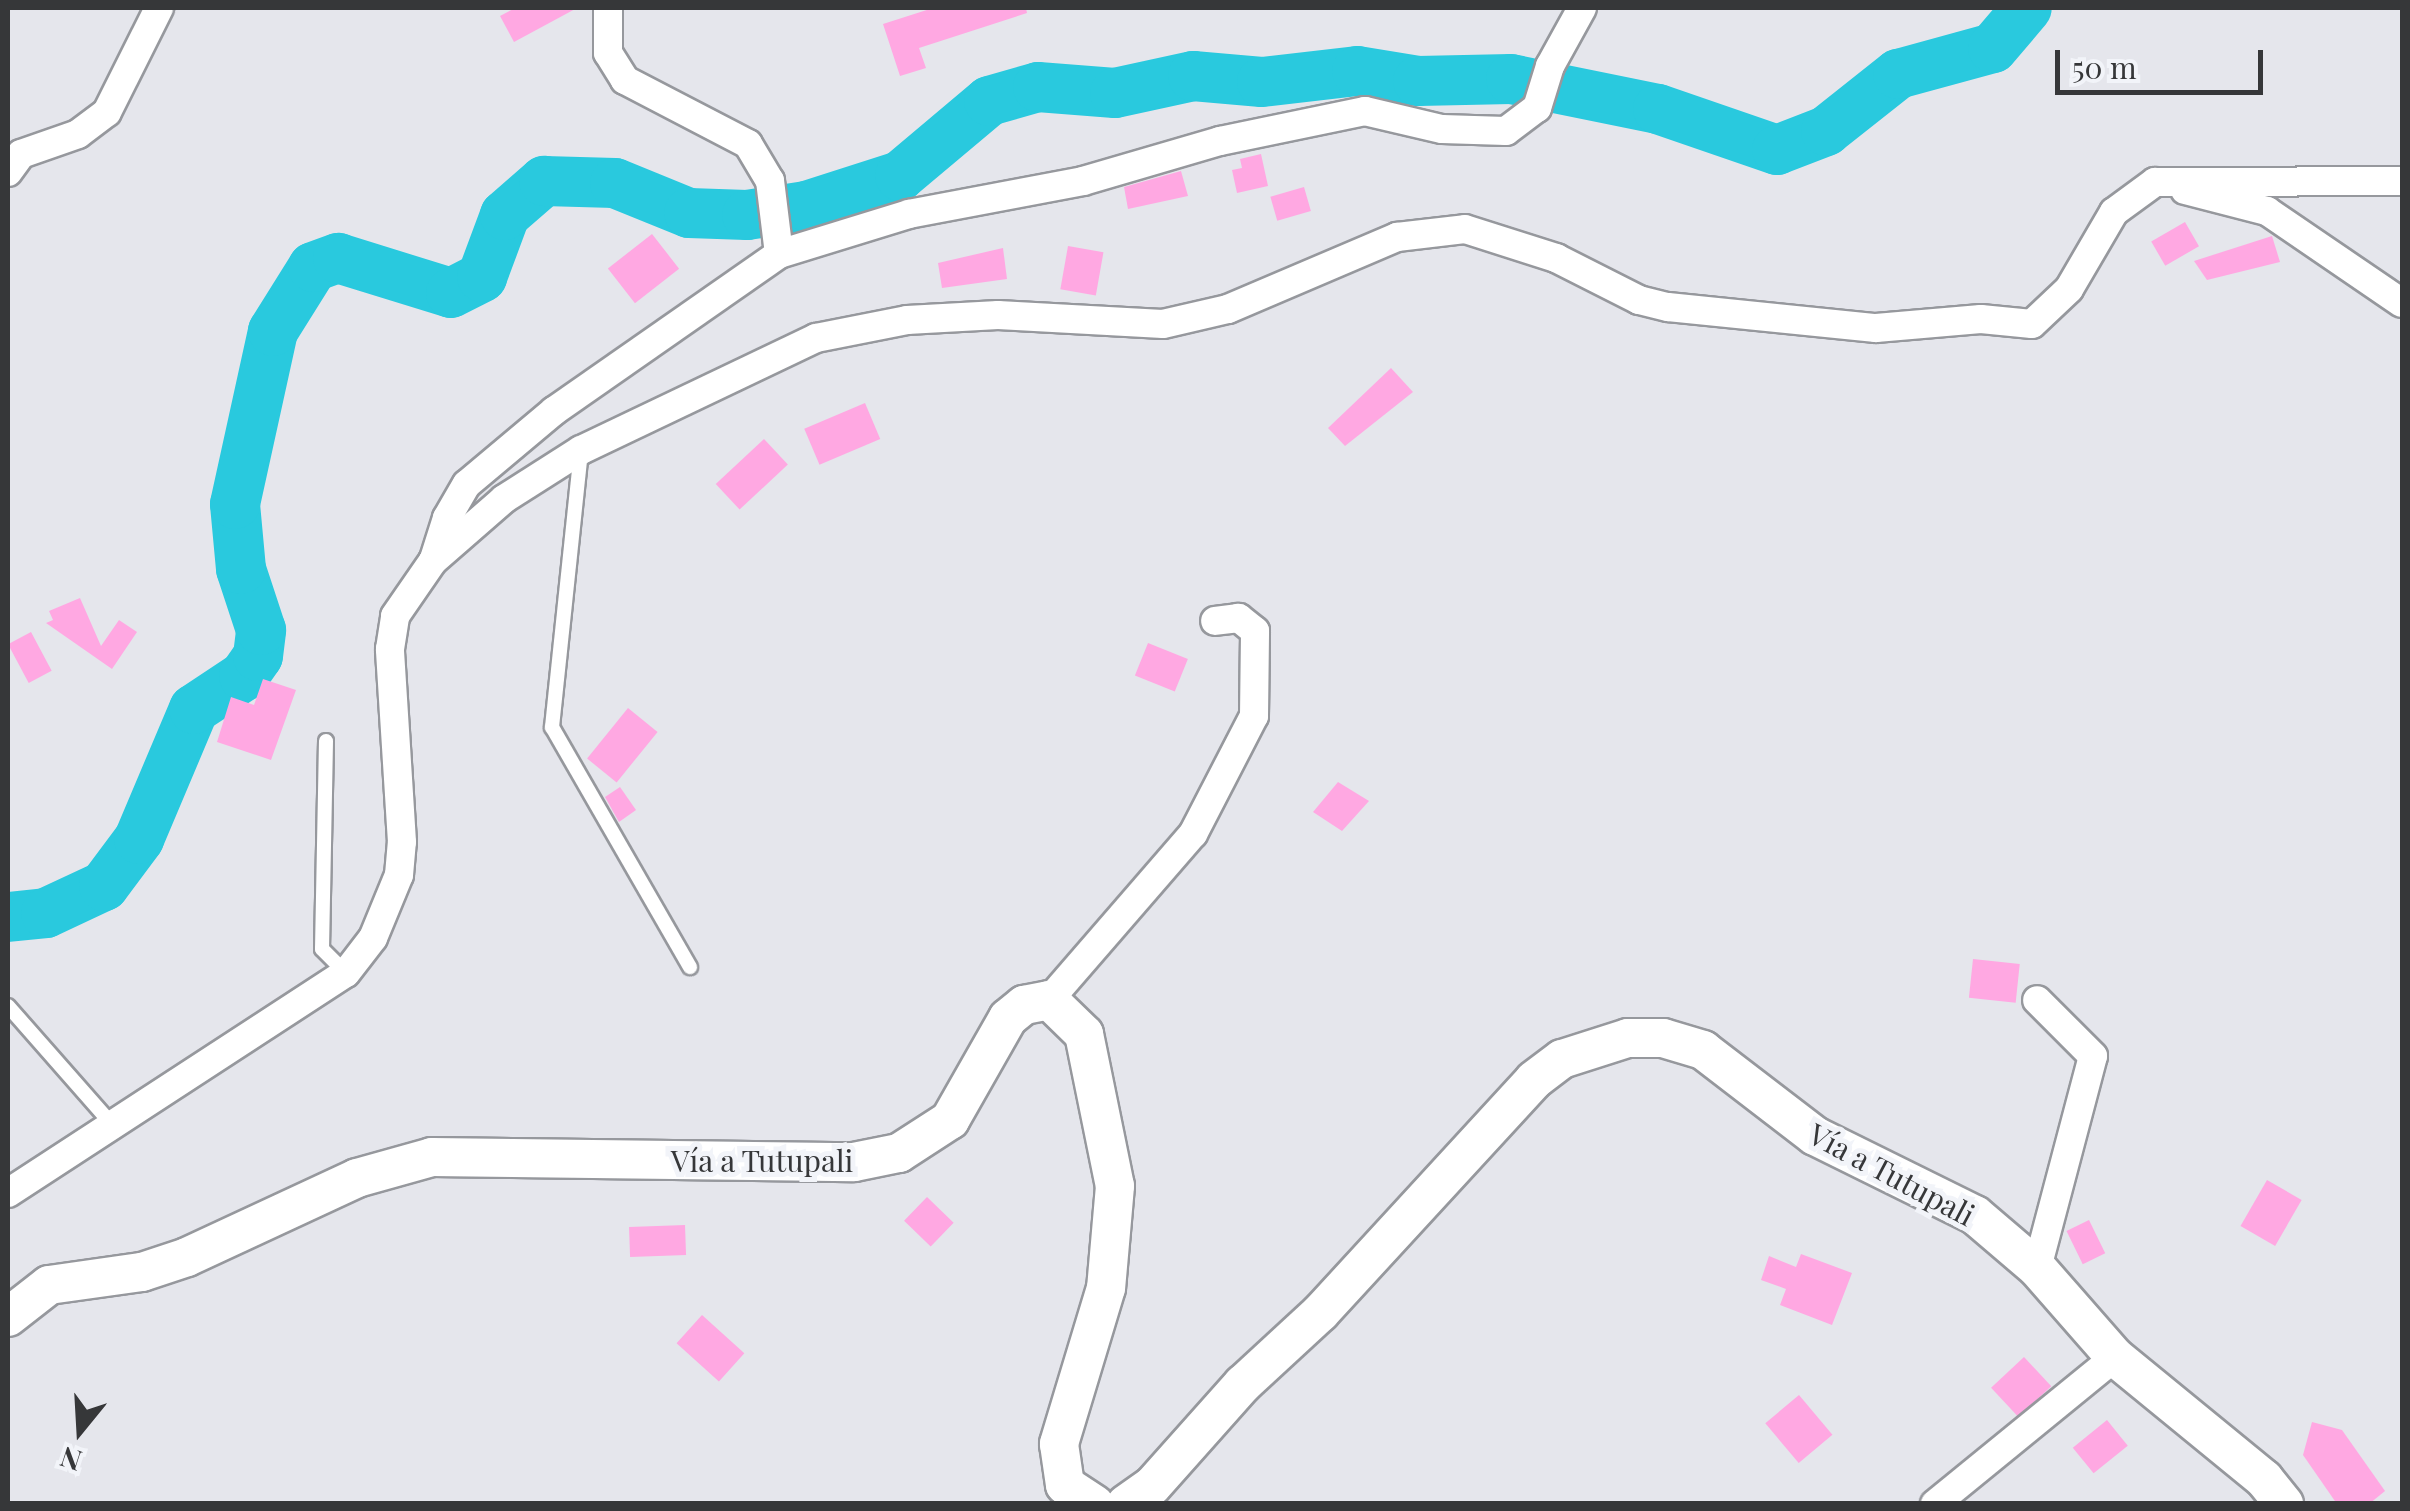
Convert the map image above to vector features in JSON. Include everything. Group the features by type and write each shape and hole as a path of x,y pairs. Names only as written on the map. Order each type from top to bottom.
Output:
{"street":[{"path":"8,172 21,154 78,134 107,112 159,8"},
{"path":"608,8 608,53 615,70 737,136 770,181 778,243"},
{"path":"434,561 447,518 468,484 554,410 778,243 1083,181 1220,141 1365,112 1442,129 1506,131 1538,108 1550,66 1582,8"},
{"path":"8,1192 110,1121 346,973 373,938 399,874 390,649 408,590 434,561 504,499 581,450 816,338 907,320 998,315 1163,324 1228,309 1397,237 1464,229 1502,238 1668,307 1876,328 1982,319 2032,324 2069,289 2114,212 2154,182 2402,182"},
{"path":"2154,182 2268,211 2402,303"},
{"path":"1089,1503 1065,1485 1059,1444 1106,1288 1115,1186 1084,1034 1049,1000 1193,834 1254,716 1255,631 1239,618 1215,621"},
{"name":"Vía a Tutupali","path":"8,1317 50,1285 142,1272 186,1258 357,1178 432,1157 854,1162 899,1153 950,1120 1008,1018 1024,1005 1049,1000"},
{"path":"2037,1268 2093,1056 2038,1000"},
{"name":"Vía a Tutupali","path":"1126,1504 1152,1486 1243,1384 1320,1313 1534,1080 1562,1059 1628,1038 1663,1038 1703,1050 1815,1136 1975,1215 2037,1268 2115,1357 2264,1479 2284,1504"},
{"path":"1935,1504 2115,1357"}],"lane":[{"path":"581,450 552,727 690,968"},
{"path":"326,740 322,949 346,973"},
{"path":"8,1006 110,1121"}],"building":[{"path":"515,8 577,8 514,42 500,16"},
{"path":"933,8 1026,8 1027,13 919,48 926,68 900,76 883,24"},
{"path":"1261,154 1268,186 1237,193 1232,170 1242,168 1240,159"},
{"path":"1181,171 1188,196 1128,209 1124,187"},
{"path":"1304,187 1311,211 1277,221 1270,197"},
{"path":"2185,222 2199,246 2165,266 2151,242"},
{"path":"652,234 679,269 635,303 608,268"},
{"path":"2272,236 2280,262 2207,280 2194,261"},
{"path":"1068,246 1103,252 1096,296 1060,289"},
{"path":"1003,248 1007,279 942,288 938,263"},
{"path":"1391,368 1413,392 1345,446 1328,428"},
{"path":"865,403 880,439 819,465 804,429"},
{"path":"764,439 788,465 740,510 716,484"},
{"path":"80,598 101,646 119,620 137,632 112,669 46,623 53,620 49,611"},
{"path":"31,632 52,671 29,683 8,644"},
{"path":"1148,643 1188,659 1175,692 1135,675"},
{"path":"263,679 296,690 271,760 217,742 231,697 254,705"},
{"path":"628,708 658,732 617,782 587,759"},
{"path":"1338,782 1369,801 1342,831 1313,812"},
{"path":"620,787 636,810 619,822 605,797"},
{"path":"1973,959 2020,964 2016,1003 1969,998"},
{"path":"2267,1180 2302,1200 2275,1246 2240,1226"},
{"path":"927,1197 954,1223 931,1246 904,1221"},
{"path":"2089,1220 2105,1253 2083,1264 2067,1231"},
{"path":"685,1225 686,1255 630,1257 629,1227"},
{"path":"1801,1254 1852,1273 1832,1325 1780,1305 1786,1289 1761,1280 1769,1256 1796,1267"},
{"path":"702,1315 744,1353 719,1381 677,1343"},
{"path":"2024,1357 2051,1386 2018,1417 1991,1388"},
{"path":"1799,1395 1832,1435 1799,1463 1765,1423"},
{"path":"2107,1420 2128,1446 2094,1473 2073,1448"},
{"path":"2312,1422 2342,1430 2385,1491 2369,1504 2337,1504 2303,1455"}],"waterway":[{"path":"8,917 46,913 104,886 139,839 194,709 244,676 258,656 261,630 241,569 235,504 273,331 313,267 338,258 451,293 482,277 505,215 544,181 615,183 689,213 747,215 806,206 900,176 989,101 1038,87 1115,93 1193,76 1262,82 1357,71 1418,81 1511,79 1658,109 1777,150 1826,131 1898,74 1993,48 2027,8"}]}
